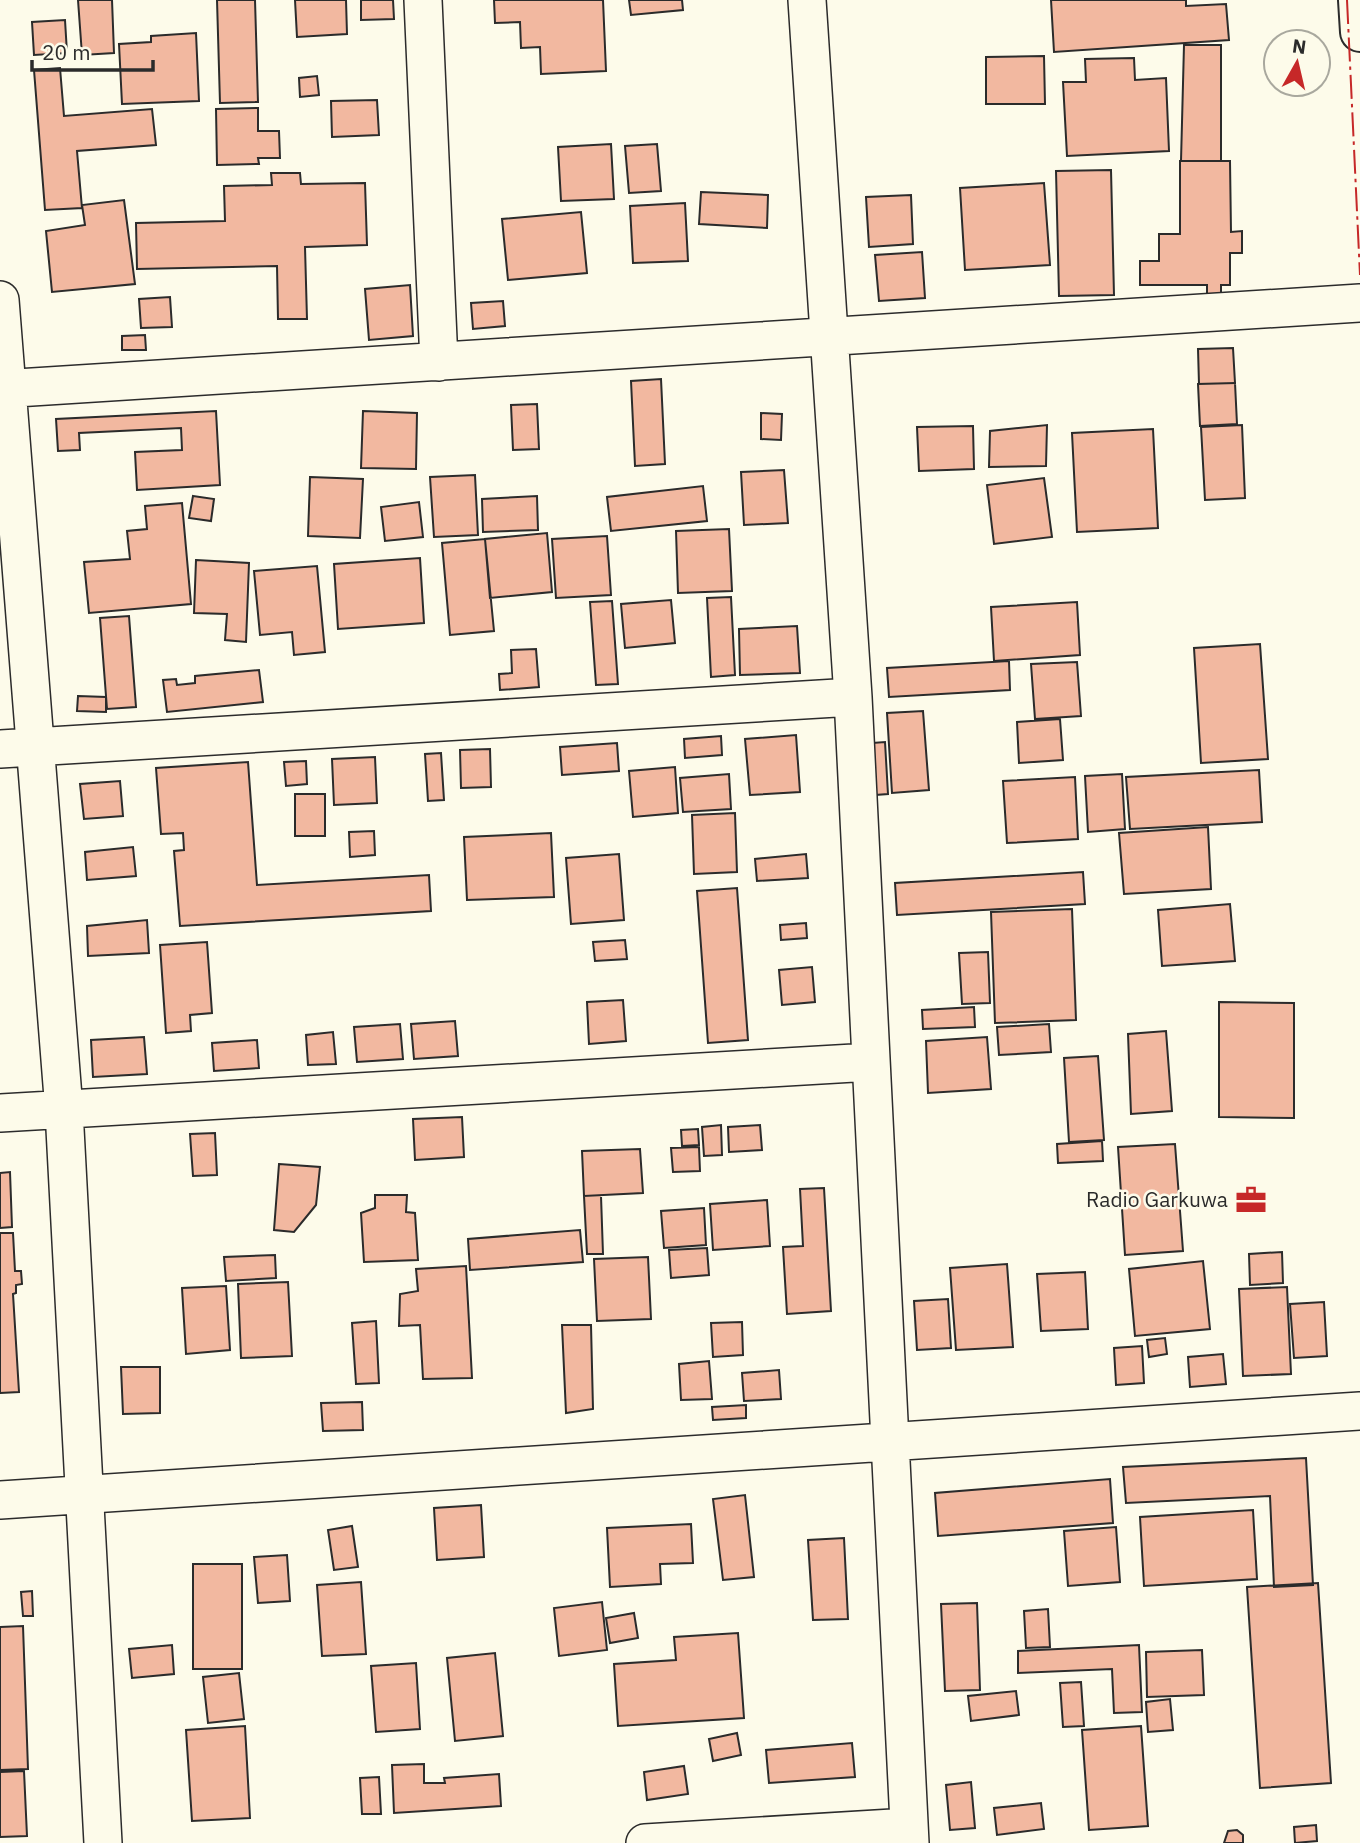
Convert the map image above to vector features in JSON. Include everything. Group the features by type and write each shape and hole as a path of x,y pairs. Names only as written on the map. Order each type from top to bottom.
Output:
{"highway":[{"path":"1358,0 1360,32"}],"street":[{"path":"422,0 439,362"},
{"path":"645,1843 910,1835 853,697 807,0"},
{"path":"0,300 3,389 38,746 64,1110 103,1843"},
{"path":"3,389 829,339 1360,303"},
{"path":"0,749 853,697"},
{"path":"0,1113 872,1062"},
{"path":"0,1500 1360,1411"}],"building":[{"path":"78,0 112,0 114,53 82,55"},
{"path":"217,0 255,0 258,102 220,103"},
{"path":"295,0 346,0 347,34 297,37"},
{"path":"361,0 393,0 394,19 361,20"},
{"path":"494,0 603,0 606,71 541,74 540,47 521,48 520,22 495,23"},
{"path":"629,0 682,0 683,10 631,15"},
{"path":"1051,0 1186,0 1186,6 1226,4 1229,40 1054,52"},
{"path":"65,20 67,53 34,55 32,22"},
{"path":"196,33 199,101 122,104 119,44 151,42 151,36"},
{"path":"1184,45 1221,45 1221,161 1181,161"},
{"path":"1044,56 1045,104 986,104 986,57"},
{"path":"1134,58 1135,80 1166,78 1169,151 1067,156 1063,82 1086,82 1085,59"},
{"path":"60,68 64,116 152,109 156,145 77,151 82,208 45,210 34,70"},
{"path":"317,76 319,95 300,97 299,78"},
{"path":"377,100 379,135 332,137 331,101"},
{"path":"258,108 258,131 279,131 280,158 258,158 259,164 217,165 216,109"},
{"path":"611,144 614,199 561,201 558,147"},
{"path":"657,144 661,191 629,193 625,146"},
{"path":"1180,161 1230,161 1231,232 1242,231 1242,253 1230,253 1230,285 1221,285 1221,301 1207,302 1207,285 1140,285 1140,261 1159,261 1159,234 1180,234"},
{"path":"1111,170 1114,295 1059,296 1056,171"},
{"path":"271,173 300,173 301,184 365,183 367,245 305,247 307,319 278,319 277,266 137,269 136,223 225,221 224,186 272,185"},
{"path":"1044,183 1050,265 965,270 960,188"},
{"path":"701,192 768,195 767,228 699,224"},
{"path":"911,195 913,244 869,247 866,197"},
{"path":"124,200 135,284 52,292 46,231 85,225 82,205"},
{"path":"685,203 688,261 633,263 630,206"},
{"path":"581,212 587,273 508,280 502,219"},
{"path":"922,252 925,298 879,301 875,255"},
{"path":"410,285 413,336 369,340 365,289"},
{"path":"170,297 172,327 141,328 139,299"},
{"path":"503,301 505,326 473,329 471,303"},
{"path":"145,335 146,350 122,350 122,336"},
{"path":"1233,348 1235,383 1199,384 1198,349"},
{"path":"661,379 665,464 635,466 631,381"},
{"path":"1235,383 1237,424 1200,426 1198,384"},
{"path":"537,404 539,449 513,450 511,405"},
{"path":"216,411 220,485 137,490 135,452 182,450 181,428 79,433 80,450 58,451 56,419"},
{"path":"363,411 417,413 416,469 361,468"},
{"path":"761,413 782,414 781,440 761,439"},
{"path":"1047,425 1046,466 989,467 990,431"},
{"path":"1242,425 1245,498 1205,500 1201,427"},
{"path":"973,426 974,469 919,471 917,427"},
{"path":"1153,429 1158,528 1077,532 1072,433"},
{"path":"784,470 788,523 744,525 741,472"},
{"path":"475,475 478,535 434,537 430,477"},
{"path":"310,477 363,479 360,538 308,536"},
{"path":"1044,478 1052,537 994,544 987,485"},
{"path":"703,486 707,521 611,531 607,497"},
{"path":"193,496 214,499 211,521 189,518"},
{"path":"537,496 538,530 483,532 482,499"},
{"path":"419,502 423,537 385,541 381,507"},
{"path":"182,503 191,604 89,613 84,562 130,559 127,531 147,529 145,506"},
{"path":"729,529 732,591 678,593 676,531"},
{"path":"547,533 552,592 490,598 485,539"},
{"path":"607,536 611,595 556,598 552,539"},
{"path":"485,539 494,631 450,635 442,543"},
{"path":"420,558 424,623 338,629 334,564"},
{"path":"196,560 249,563 246,642 225,640 227,614 194,613"},
{"path":"317,566 325,652 294,655 292,632 260,635 254,571"},
{"path":"731,597 735,675 711,677 707,598"},
{"path":"671,600 675,643 625,648 621,604"},
{"path":"612,601 618,684 596,685 590,602"},
{"path":"1077,602 1080,655 994,661 991,607"},
{"path":"129,616 136,707 107,709 100,618"},
{"path":"797,626 800,673 740,675 739,629"},
{"path":"1260,644 1268,759 1201,763 1194,648"},
{"path":"536,649 539,687 500,690 499,674 512,673 511,650"},
{"path":"1009,661 1010,690 889,697 887,668"},
{"path":"1077,662 1081,716 1035,719 1031,664"},
{"path":"259,670 263,702 167,712 163,680 176,679 177,685 195,683 195,676"},
{"path":"78,696 106,697 106,712 77,711"},
{"path":"923,711 929,790 892,793 887,713"},
{"path":"1060,719 1063,760 1019,763 1017,722"},
{"path":"796,735 800,792 750,795 745,739"},
{"path":"721,736 722,755 685,758 684,739"},
{"path":"885,742 888,794 862,796 859,744"},
{"path":"617,743 619,771 562,775 560,747"},
{"path":"490,749 491,787 461,788 460,750"},
{"path":"441,753 444,800 428,801 425,754"},
{"path":"375,757 377,803 334,805 332,759"},
{"path":"306,761 307,784 286,786 284,762"},
{"path":"248,762 257,885 429,875 431,911 180,926 174,851 184,850 183,833 161,834 156,768"},
{"path":"675,767 678,813 633,817 629,771"},
{"path":"1259,770 1262,822 1130,829 1126,777"},
{"path":"729,774 731,809 683,812 680,778"},
{"path":"1122,774 1125,829 1088,832 1085,776"},
{"path":"1075,777 1078,839 1007,843 1003,781"},
{"path":"120,781 123,816 84,819 80,784"},
{"path":"295,794 325,794 325,836 295,836"},
{"path":"735,813 737,872 694,874 692,815"},
{"path":"1208,827 1211,889 1124,894 1119,833"},
{"path":"374,831 375,855 350,857 349,832"},
{"path":"551,833 554,897 467,900 464,837"},
{"path":"133,847 136,876 87,880 85,852"},
{"path":"619,854 624,920 571,924 566,858"},
{"path":"806,854 808,878 757,881 755,859"},
{"path":"1083,872 1085,904 897,915 895,883"},
{"path":"737,888 748,1040 708,1043 697,891"},
{"path":"1230,904 1235,961 1162,966 1158,910"},
{"path":"1072,909 1076,1020 995,1023 991,912"},
{"path":"147,920 149,953 88,956 87,926"},
{"path":"806,923 807,938 781,940 780,925"},
{"path":"625,940 627,959 595,961 593,942"},
{"path":"207,942 212,1013 190,1015 191,1031 166,1033 160,945"},
{"path":"988,952 990,1003 962,1004 959,953"},
{"path":"812,967 815,1002 782,1005 779,970"},
{"path":"623,1000 626,1041 589,1044 587,1002"},
{"path":"1219,1002 1294,1003 1294,1118 1219,1117"},
{"path":"974,1007 975,1027 923,1029 922,1010"},
{"path":"455,1021 458,1056 414,1059 411,1024"},
{"path":"400,1024 403,1059 357,1062 354,1027"},
{"path":"1049,1024 1051,1052 999,1055 997,1027"},
{"path":"1166,1031 1172,1111 1131,1114 1128,1034"},
{"path":"333,1032 336,1064 308,1065 306,1035"},
{"path":"144,1037 147,1074 93,1077 91,1040"},
{"path":"987,1037 991,1089 928,1093 926,1041"},
{"path":"257,1040 259,1068 214,1071 212,1043"},
{"path":"1098,1056 1104,1140 1069,1142 1064,1058"},
{"path":"462,1117 464,1157 415,1160 413,1119"},
{"path":"721,1125 722,1155 704,1156 702,1127"},
{"path":"760,1125 762,1150 729,1152 728,1127"},
{"path":"698,1129 699,1145 682,1146 681,1130"},
{"path":"215,1133 217,1175 193,1176 190,1134"},
{"path":"1102,1141 1103,1161 1058,1163 1057,1144"},
{"path":"1175,1144 1183,1251 1125,1255 1118,1147"},
{"path":"699,1147 700,1171 673,1172 671,1148"},
{"path":"640,1149 643,1193 584,1196 582,1151"},
{"path":"279,1164 320,1167 316,1205 294,1232 274,1230"},
{"path":"10,1172 12,1227 0,1228 0,1173"},
{"path":"824,1188 831,1311 787,1314 783,1247 803,1246 800,1189"},
{"path":"375,1195 407,1195 406,1212 415,1213 418,1260 364,1262 361,1213 375,1208"},
{"path":"584,1196 601,1196 603,1254 587,1254"},
{"path":"767,1200 770,1246 713,1250 710,1204"},
{"path":"704,1208 706,1245 664,1248 661,1211"},
{"path":"580,1230 583,1262 470,1270 468,1239"},
{"path":"0,1233 13,1233 15,1271 21,1271 22,1284 16,1285 16,1293 13,1294 19,1392 0,1393"},
{"path":"707,1248 709,1275 671,1278 669,1250"},
{"path":"1282,1252 1283,1283 1250,1285 1249,1254"},
{"path":"275,1255 276,1278 226,1281 224,1257"},
{"path":"648,1257 651,1319 597,1321 594,1259"},
{"path":"1203,1261 1210,1329 1135,1336 1129,1269"},
{"path":"1007,1264 1013,1347 956,1350 950,1268"},
{"path":"466,1266 472,1378 423,1379 420,1325 399,1326 400,1294 418,1291 416,1269"},
{"path":"1085,1272 1088,1329 1041,1331 1037,1274"},
{"path":"288,1282 292,1356 241,1358 238,1284"},
{"path":"226,1286 230,1350 186,1354 182,1288"},
{"path":"1287,1287 1291,1374 1243,1376 1239,1289"},
{"path":"948,1299 951,1348 917,1350 914,1301"},
{"path":"1324,1302 1327,1356 1294,1358 1290,1304"},
{"path":"376,1321 379,1383 356,1384 352,1323"},
{"path":"742,1322 743,1355 713,1357 711,1323"},
{"path":"562,1325 591,1325 593,1409 566,1413"},
{"path":"1165,1338 1167,1354 1149,1357 1147,1340"},
{"path":"1142,1346 1144,1383 1116,1385 1114,1348"},
{"path":"1223,1354 1226,1384 1190,1387 1188,1357"},
{"path":"709,1361 712,1399 681,1400 679,1364"},
{"path":"121,1367 160,1367 160,1413 123,1414"},
{"path":"779,1370 781,1399 744,1401 742,1373"},
{"path":"362,1402 363,1430 323,1431 321,1403"},
{"path":"746,1405 746,1418 713,1420 712,1407"},
{"path":"1306,1458 1313,1585 1274,1587 1270,1496 1126,1503 1123,1467"},
{"path":"1110,1479 1113,1523 938,1536 935,1493"},
{"path":"745,1495 754,1577 723,1580 713,1499"},
{"path":"481,1505 484,1557 437,1560 434,1508"},
{"path":"1253,1510 1257,1579 1144,1586 1140,1517"},
{"path":"691,1524 693,1563 660,1564 661,1584 610,1587 607,1528"},
{"path":"352,1526 358,1567 334,1570 328,1530"},
{"path":"1116,1527 1120,1582 1068,1586 1064,1531"},
{"path":"844,1538 848,1619 813,1620 808,1540"},
{"path":"287,1555 290,1601 258,1603 254,1557"},
{"path":"193,1564 242,1564 242,1669 193,1669"},
{"path":"361,1582 366,1654 322,1656 317,1585"},
{"path":"1318,1583 1331,1783 1260,1788 1247,1587"},
{"path":"32,1591 33,1616 23,1616 21,1592"},
{"path":"602,1602 607,1650 559,1656 554,1608"},
{"path":"977,1603 980,1690 945,1691 941,1604"},
{"path":"1048,1609 1050,1647 1026,1648 1024,1611"},
{"path":"634,1613 638,1638 610,1643 606,1618"},
{"path":"23,1626 28,1769 0,1770 0,1627"},
{"path":"738,1633 744,1718 618,1726 614,1664 676,1660 674,1637"},
{"path":"172,1645 174,1674 132,1678 129,1649"},
{"path":"1139,1645 1142,1712 1114,1713 1112,1669 1018,1673 1018,1651"},
{"path":"1202,1650 1204,1695 1147,1697 1146,1652"},
{"path":"495,1653 503,1736 455,1741 447,1658"},
{"path":"416,1663 420,1729 376,1732 371,1666"},
{"path":"239,1673 244,1719 208,1723 203,1677"},
{"path":"1081,1682 1084,1726 1063,1727 1060,1683"},
{"path":"1016,1691 1019,1715 971,1721 968,1696"},
{"path":"1170,1699 1173,1730 1148,1732 1146,1702"},
{"path":"245,1726 250,1818 192,1821 186,1730"},
{"path":"1141,1726 1148,1826 1089,1830 1082,1730"},
{"path":"737,1733 741,1755 713,1761 709,1739"},
{"path":"852,1743 855,1777 769,1783 766,1750"},
{"path":"424,1764 424,1783 445,1783 444,1778 499,1774 501,1806 394,1813 392,1765"},
{"path":"684,1766 688,1794 647,1800 644,1772"},
{"path":"24,1771 27,1836 0,1837 0,1772"},
{"path":"379,1777 381,1814 362,1814 360,1778"},
{"path":"971,1782 975,1828 950,1830 946,1785"},
{"path":"1041,1803 1044,1829 997,1835 994,1808"},
{"path":"1316,1825 1317,1841 1295,1843 1294,1827"},
{"path":"1237,1830 1243,1835 1243,1843 1224,1843 1228,1831"}],"power":[{"path":"1347,0 1360,275"}],"place":[{"name":"Radio Garkuwa","path":"1251,1200"}]}
